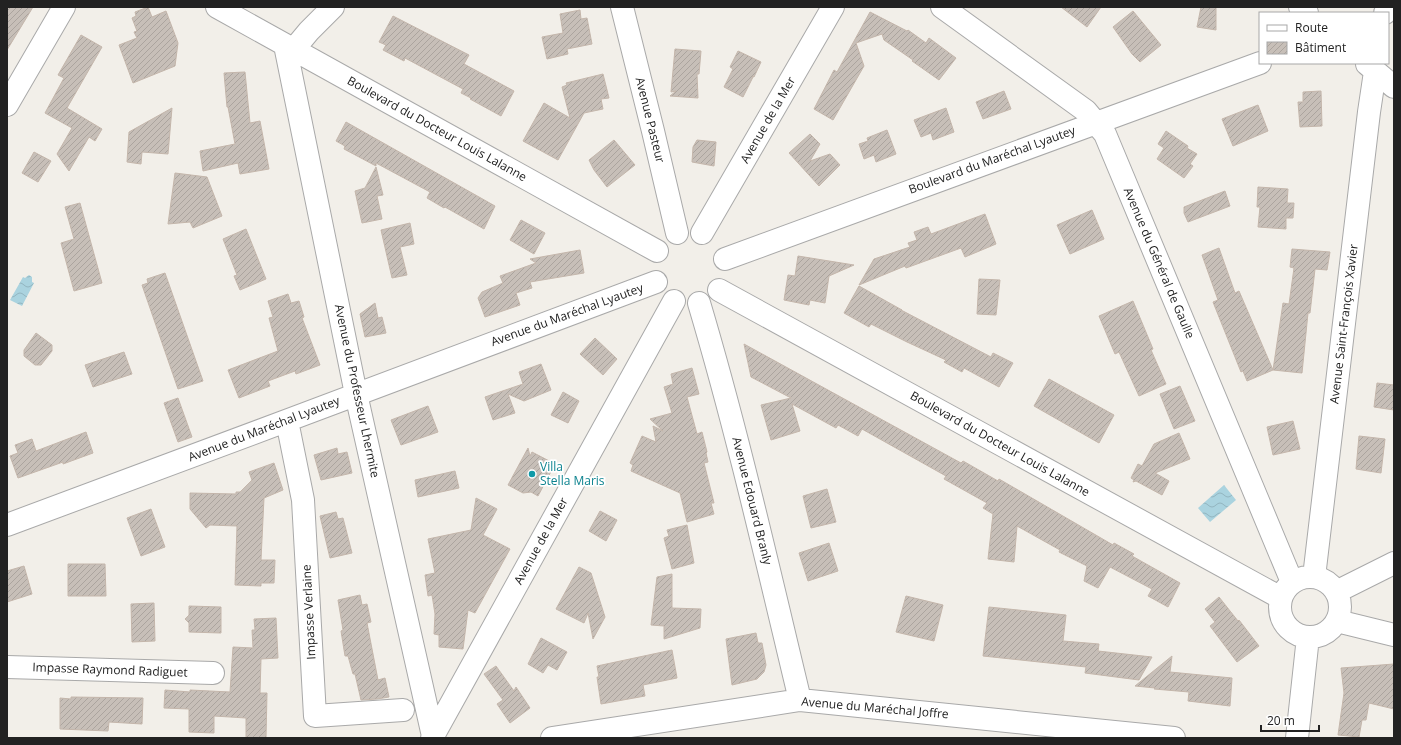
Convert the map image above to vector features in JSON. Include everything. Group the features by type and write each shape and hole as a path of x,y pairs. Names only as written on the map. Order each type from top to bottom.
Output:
{"street":[{"path":"7,105 64,7"},
{"name":"Boulevard du Docteur Louis Lalanne","path":"217,7 657,251"},
{"path":"290,47 309,31 333,7"},
{"name":"Avenue Pasteur","path":"622,7 654,131 677,233"},
{"name":"Avenue de la Mer","path":"702,233 833,7"},
{"name":"Avenue du Général de Gaulle","path":"942,7 1086,111 1105,134 1287,590"},
{"name":"Avenue du Professeur Lhermite","path":"290,47 356,394 433,737"},
{"name":"Boulevard du Maréchal Lyautey","path":"725,259 1259,63"},
{"path":"1371,67 1394,87"},
{"name":"Avenue Saint-François Xavier","path":"1314,577 1369,112 1371,67"},
{"path":"690,231 702,233 710,237 722,250 726,270 724,280 719,290 710,298 699,303 686,304 674,302 660,290 656,282 653,272 653,261 657,251 669,237 677,233 690,231"},
{"name":"Avenue du Maréchal Lyautey","path":"7,525 287,422 356,394 656,282"},
{"name":"Boulevard du Docteur Louis Lalanne","path":"719,290 1287,590"},
{"name":"Avenue de la Mer","path":"433,737 674,302"},
{"name":"Avenue Edouard Branly","path":"699,303 734,425 800,700"},
{"name":"Impasse Verlaine","path":"287,422 303,500 315,716 403,710"},
{"path":"1336,592 1394,563"},
{"path":"1307,577 1314,577 1323,580 1330,585 1336,592 1340,606 1337,621 1332,628 1317,636 1308,637 1291,631 1285,624 1280,611 1287,590 1307,577"},
{"path":"1337,621 1394,635"},
{"path":"1297,738 1308,637"},
{"name":"Impasse Raymond Radiguet","path":"7,667 213,673"},
{"name":"Avenue du Maréchal Joffre","path":"552,738 800,700 1174,738"}],"water":[{"path":"29,275 32,277 32,282 34,283 22,306 10,300 23,277 25,278"},
{"path":"1224,485 1236,500 1210,522 1198,508"}],"building":[{"path":"7,7 33,7 7,50"},
{"path":"148,7 152,17 166,11 178,43 175,66 133,83 119,45 137,38 134,32 137,31 132,18 136,16 135,12"},
{"path":"1061,7 1101,7 1087,27"},
{"path":"1201,7 1216,7 1216,30 1197,27"},
{"path":"580,10 581,19 587,18 592,44 567,49 568,54 547,59 542,37 563,33 560,14"},
{"path":"1133,11 1161,45 1140,62 1132,54 1113,27"},
{"path":"870,12 907,31 908,30 926,43 929,38 956,58 939,80 884,40 882,34 856,43 864,66 833,120 814,109 834,70 837,72"},
{"path":"393,16 469,55 464,64 514,91 501,116 461,93 463,89 405,58 404,61 383,50 386,45 379,42"},
{"path":"81,35 102,47 67,108 102,129 95,141 89,137 69,171 57,154 72,128 45,113 64,78 58,75"},
{"path":"675,49 701,51 699,74 697,74 698,98 670,96 676,91 671,92"},
{"path":"738,51 761,62 754,77 752,76 753,77 743,97 724,87 733,69 730,67"},
{"path":"245,72 250,123 260,121 269,169 240,174 238,163 203,171 200,151 235,144 227,107 224,73"},
{"path":"603,74 609,98 601,99 603,109 584,113 558,160 523,141 544,103 570,118 562,87 567,85 566,83"},
{"path":"1004,91 1011,109 983,119 976,102"},
{"path":"1321,91 1322,126 1300,127 1298,102 1303,102 1303,92"},
{"path":"1258,105 1268,131 1233,146 1222,119"},
{"path":"172,108 168,154 142,152 141,164 127,162 129,132"},
{"path":"946,108 954,132 933,140 931,133 921,137 914,120"},
{"path":"346,122 495,206 484,229 427,198 430,192 376,163 376,166 344,149 345,146 336,141"},
{"path":"887,130 896,154 876,162 874,155 864,159 859,144 868,141 867,138"},
{"path":"1166,131 1197,154 1190,164 1193,166 1184,178 1157,159 1164,148 1158,144"},
{"path":"810,134 820,144 810,161 830,154 840,165 819,186 789,153"},
{"path":"614,140 635,165 607,187 594,170 589,160"},
{"path":"697,140 716,142 714,166 692,162 693,147"},
{"path":"34,152 51,161 38,182 22,173"},
{"path":"376,167 383,195 377,196 382,219 362,223 355,191 365,188"},
{"path":"175,173 207,177 222,216 193,228 190,222 168,224"},
{"path":"1258,187 1288,189 1287,203 1294,203 1293,218 1286,218 1286,229 1258,227 1260,207 1257,207"},
{"path":"1225,191 1230,206 1188,222 1184,213 1184,207"},
{"path":"80,203 102,283 74,291 61,243 74,239 65,207"},
{"path":"1092,210 1104,239 1070,254 1057,225"},
{"path":"985,214 996,244 965,257 961,248 906,268 905,266 859,285 874,259 910,247 908,243 917,240 914,232 928,227 931,234"},
{"path":"521,220 545,233 534,254 510,240"},
{"path":"410,223 414,244 400,247 407,275 392,278 381,230"},
{"path":"246,229 266,279 240,290 234,276 237,275 223,239"},
{"path":"1219,248 1235,293 1239,291 1273,370 1247,381 1243,371 1241,372 1213,302 1218,300 1202,255"},
{"path":"1292,249 1330,252 1327,270 1315,269 1310,313 1308,313 1302,373 1273,370 1283,303 1289,304 1294,268 1290,267"},
{"path":"580,250 584,273 530,282 532,288 516,293 520,305 485,317 478,298 482,292 503,283 500,276 536,263 530,259"},
{"path":"798,256 854,265 829,276 825,303 810,300 809,305 784,300 788,275 795,276"},
{"path":"165,273 203,381 178,389 142,285 148,283 147,279"},
{"path":"979,279 1000,280 996,315 977,314"},
{"path":"859,286 901,310 991,357 993,353 1013,363 999,387 964,368 962,372 944,362 946,360 871,324 869,327 844,313"},
{"path":"288,294 291,303 299,301 304,317 302,318 320,365 296,374 295,371 268,381 270,386 239,398 228,370 278,351 269,318 273,317 268,301"},
{"path":"1133,301 1153,349 1151,350 1166,384 1139,396 1119,352 1115,354 1099,316"},
{"path":"375,303 378,318 382,317 386,333 365,337 360,314"},
{"path":"36,333 52,345 52,351 41,365 35,365 24,356 24,350"},
{"path":"595,338 617,359 603,375 580,354"},
{"path":"744,344 961,463 963,461 998,481 999,479 1113,545 1114,543 1134,554 1132,556 1180,583 1168,607 1148,596 1152,589 1110,567 1098,588 1084,581 1087,566 1059,552 1060,550 1017,526 1014,562 988,559 993,514 983,508 987,503 944,479 946,476 862,429 858,436 838,425 836,428 792,404 800,431 771,440 761,405 791,398 751,377"},
{"path":"124,352 132,374 93,387 85,365"},
{"path":"541,364 551,390 524,401 508,394 515,413 493,420 485,397 523,384 519,372"},
{"path":"692,368 699,394 687,397 697,434 702,432 707,452 708,462 704,463 714,503 711,503 714,514 687,522 680,493 631,471 633,465 630,463 642,436 656,442 653,426 663,431 650,419 672,413 664,387 673,384 671,374"},
{"path":"1049,379 1114,415 1099,443 1034,406"},
{"path":"1377,383 1394,385 1394,410 1374,407"},
{"path":"1180,386 1195,421 1174,429 1160,394"},
{"path":"563,392 579,401 568,423 551,415"},
{"path":"178,398 192,437 178,442 164,403"},
{"path":"428,406 438,432 401,445 391,420"},
{"path":"1293,421 1300,449 1273,455 1267,427"},
{"path":"86,432 93,453 18,478 10,456 18,453 15,445 32,439 36,451"},
{"path":"1179,433 1190,459 1155,473 1169,481 1162,495 1136,481 1133,482 1134,480 1131,478 1138,464 1142,466 1154,444"},
{"path":"1359,436 1385,439 1381,473 1356,469"},
{"path":"337,448 338,454 347,452 352,473 321,480 314,455"},
{"name":"Villa Stella Maris","path":"528,448 530,456 532,452 555,464 538,496 531,492 523,493 508,485"},
{"path":"274,463 283,490 264,498 261,560 275,560 274,583 261,583 261,586 235,585 237,526 210,525 206,528 190,509 190,493 236,494 236,492 240,492 252,480 249,472"},
{"path":"455,471 459,488 418,497 415,480"},
{"path":"827,489 836,522 811,528 803,496"},
{"path":"476,498 497,509 483,535 510,549 475,613 468,610 463,649 439,647 439,635 434,634 435,614 432,595 428,596 425,575 435,573 428,539 471,530"},
{"path":"151,509 165,547 141,556 127,518"},
{"path":"600,511 617,520 606,541 589,531"},
{"path":"336,512 338,519 343,518 352,553 330,558 320,516"},
{"path":"687,525 694,563 672,569 664,538 669,536 667,530"},
{"path":"829,543 838,571 808,581 799,553"},
{"path":"68,564 105,564 106,596 68,596"},
{"path":"24,566 32,594 7,602 7,571"},
{"path":"579,567 591,573 605,617 593,639 588,613 584,623 556,609"},
{"path":"672,574 672,608 701,609 700,628 664,639 664,626 651,625 657,577"},
{"path":"360,595 362,605 367,604 371,622 367,623 378,680 385,678 389,697 361,700 355,674 353,674 348,656 345,656 341,631 343,630 338,600"},
{"path":"906,596 943,605 934,641 896,632"},
{"path":"1219,597 1259,646 1237,662 1210,626 1215,622 1205,609"},
{"path":"154,603 155,641 132,642 131,604"},
{"path":"189,606 221,607 221,633 189,632 189,623 185,619 189,615"},
{"path":"989,607 1066,615 1063,641 1099,644 1098,651 1152,657 1139,680 1085,673 1086,667 983,656"},
{"path":"276,618 278,658 261,659 260,693 267,693 266,738 246,738 246,718 214,716 214,733 189,732 189,709 164,708 165,690 190,692 190,690 230,692 233,647 253,648 252,630 255,630 254,619"},
{"path":"756,633 758,643 762,643 766,665 764,672 757,679 732,685 726,639"},
{"path":"541,638 567,652 557,670 548,665 543,673 528,664"},
{"path":"672,650 677,678 643,685 645,696 601,704 597,666"},
{"path":"1172,656 1170,672 1232,678 1230,706 1188,701 1189,692 1135,686"},
{"path":"1394,664 1394,709 1369,703 1366,720 1362,720 1359,737 1338,735 1344,693 1341,668"},
{"path":"496,666 514,691 516,687 530,708 510,723 497,704 503,700 484,674"},
{"path":"71,697 143,698 142,724 109,722 108,731 60,729 60,698 71,699"}],"place":[{"name":"Villa Stella Maris","path":"532,474"}]}
